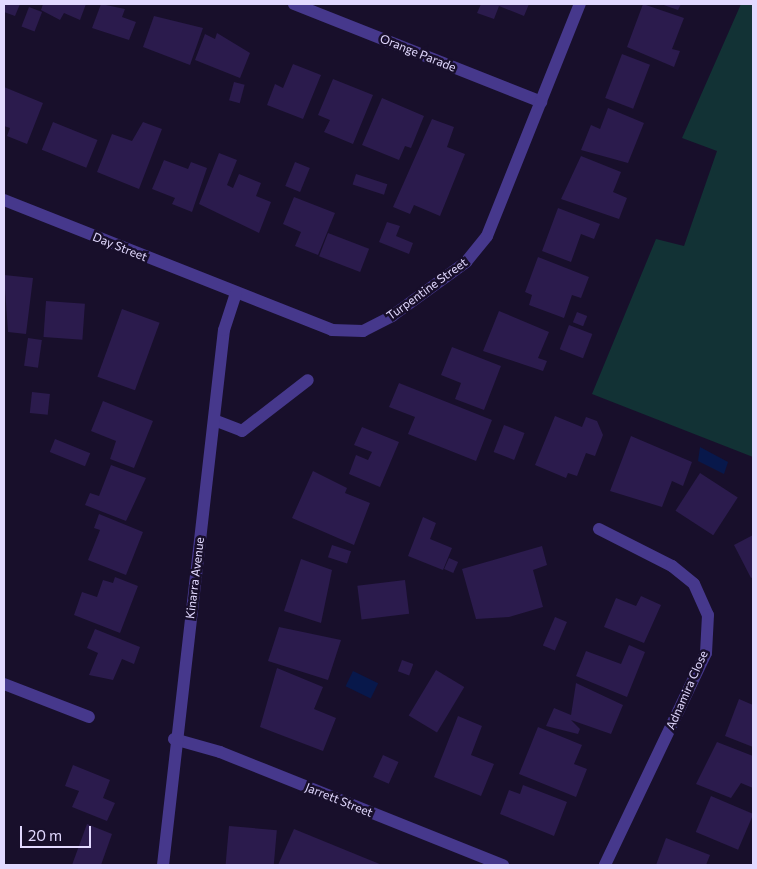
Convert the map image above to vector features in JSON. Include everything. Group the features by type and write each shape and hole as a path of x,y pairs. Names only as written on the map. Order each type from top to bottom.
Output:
{"street":[{"name":"Orange Parade","path":"294,4 541,102"},
{"name":"Turpentine Street","path":"236,293 332,330 363,331 392,316 466,262 487,236 580,4"},
{"name":"Day Street","path":"4,200 236,293"},
{"name":"Kinarra Avenue","path":"163,865 174,739 224,330 236,293"},
{"path":"214,420 242,431 308,380"},
{"name":"Adnamira Close","path":"599,529 672,566 694,584 708,615 706,653 605,865"},
{"path":"4,684 89,718"},
{"name":"Jarrett Street","path":"174,739 229,756 503,865"}],"green space":[{"path":"741,4 753,4 753,457 592,394 656,239 684,246 717,151 682,138"}],"shaded area":[{"path":"700,447 728,462 724,474 698,461"},
{"path":"353,671 378,683 371,699 346,686"}],"building":[{"path":"4,4 20,4 15,16 4,12"},
{"path":"43,4 86,4 80,20 64,13 60,20 41,10"},
{"path":"101,4 125,9 122,17 136,22 129,40 92,28"},
{"path":"481,4 529,4 524,16 499,6 494,19 477,13"},
{"path":"643,4 684,18 672,49 680,51 674,67 627,47"},
{"path":"661,4 681,4 678,10"},
{"path":"29,7 42,12 35,32 21,27"},
{"path":"154,16 203,28 190,65 143,47"},
{"path":"217,33 250,53 240,78 195,60 205,34 215,39"},
{"path":"622,54 650,65 633,109 605,98"},
{"path":"293,64 321,75 303,119 267,105 275,84 283,88"},
{"path":"333,79 373,95 353,144 324,132 330,120 318,115"},
{"path":"234,82 245,85 240,103 229,100"},
{"path":"4,87 43,103 27,144 7,136 10,128 4,126"},
{"path":"382,98 424,116 411,148 405,146 399,160 362,145"},
{"path":"608,108 644,123 628,163 581,150 591,125 600,129"},
{"path":"432,119 454,127 447,147 465,154 440,216 414,205 410,214 393,207"},
{"path":"53,122 98,140 86,168 42,150"},
{"path":"143,122 162,129 139,189 97,172 112,134 132,141"},
{"path":"219,153 237,160 227,185 233,188 239,174 261,183 256,196 271,202 259,233 199,204"},
{"path":"581,156 621,172 613,192 627,198 619,219 561,199"},
{"path":"164,160 188,169 191,162 207,168 192,212 172,204 175,198 152,189"},
{"path":"295,162 310,168 300,192 285,186"},
{"path":"356,174 387,184 384,195 353,184"},
{"path":"294,197 335,213 318,255 295,246 301,232 283,224"},
{"path":"558,208 600,224 594,239 581,234 571,262 542,251"},
{"path":"387,222 400,226 396,236 413,243 409,254 379,242"},
{"path":"328,233 369,249 360,272 319,256"},
{"path":"538,257 589,277 581,298 572,295 564,318 529,305 532,295 525,292"},
{"path":"4,275 33,278 26,334 8,332"},
{"path":"46,301 85,304 82,340 43,337"},
{"path":"122,309 160,323 135,390 97,377"},
{"path":"499,311 549,332 538,358 547,361 543,371 483,351"},
{"path":"577,312 587,316 583,326 573,322"},
{"path":"569,325 592,334 583,358 560,349"},
{"path":"28,338 42,340 38,368 24,366"},
{"path":"452,347 501,366 484,410 455,399 461,383 441,375"},
{"path":"399,383 492,420 476,461 408,434 415,417 389,407"},
{"path":"32,392 50,394 48,415 30,413"},
{"path":"103,401 153,421 134,468 110,459 116,441 91,431"},
{"path":"555,416 582,427 586,417 597,421 603,435 595,456 586,453 577,476 568,473 566,478 535,465"},
{"path":"504,425 525,433 514,460 494,452"},
{"path":"362,427 399,442 380,487 349,474 356,455 368,460 372,452 354,445"},
{"path":"631,436 692,462 683,486 672,481 662,507 610,491"},
{"path":"55,439 90,453 85,466 50,452"},
{"path":"111,465 146,478 126,521 85,505 90,493 99,496"},
{"path":"313,471 347,488 345,493 370,503 354,545 292,518"},
{"path":"700,473 738,498 713,535 675,511"},
{"path":"99,514 143,532 126,575 88,560 100,530 94,528"},
{"path":"423,517 436,523 430,539 452,548 443,570 408,556"},
{"path":"753,535 753,577 751,578 734,545"},
{"path":"332,545 351,551 347,564 328,557"},
{"path":"542,546 547,565 533,570 543,607 509,617 476,619 462,569"},
{"path":"449,558 458,562 453,573 444,569"},
{"path":"301,559 332,570 321,623 284,611"},
{"path":"115,577 138,586 120,633 74,615 82,592 97,597 103,580 113,583"},
{"path":"405,580 409,614 362,620 357,586"},
{"path":"641,596 661,605 644,643 604,627 616,598 636,606"},
{"path":"555,617 567,622 555,651 543,646"},
{"path":"279,627 341,640 328,680 268,661"},
{"path":"95,629 140,647 134,664 122,659 113,680 89,675 98,653 87,648"},
{"path":"629,645 645,652 627,697 576,676 586,651 621,664"},
{"path":"402,660 413,664 409,675 398,671"},
{"path":"277,668 323,687 314,709 336,718 323,751 260,727"},
{"path":"436,670 464,687 437,732 409,715"},
{"path":"576,683 623,705 611,734 571,720 580,729 578,734 546,726 554,708 571,715"},
{"path":"739,699 753,705 753,747 725,736"},
{"path":"458,716 482,726 471,755 494,764 481,796 434,777"},
{"path":"538,727 582,745 574,764 587,769 576,797 519,774"},
{"path":"717,742 753,756 753,788 741,783 731,798 696,784"},
{"path":"383,755 399,762 389,784 373,777"},
{"path":"73,765 110,780 103,798 115,803 107,821 72,807 79,791 65,786"},
{"path":"523,785 567,802 554,836 500,814 509,790 520,794"},
{"path":"711,796 753,814 738,850 696,832"},
{"path":"87,824 112,834 101,865 72,865"},
{"path":"229,826 277,830 274,865 226,865"},
{"path":"294,829 382,865 278,865"},
{"path":"666,838 710,855 706,865 656,865"}]}
